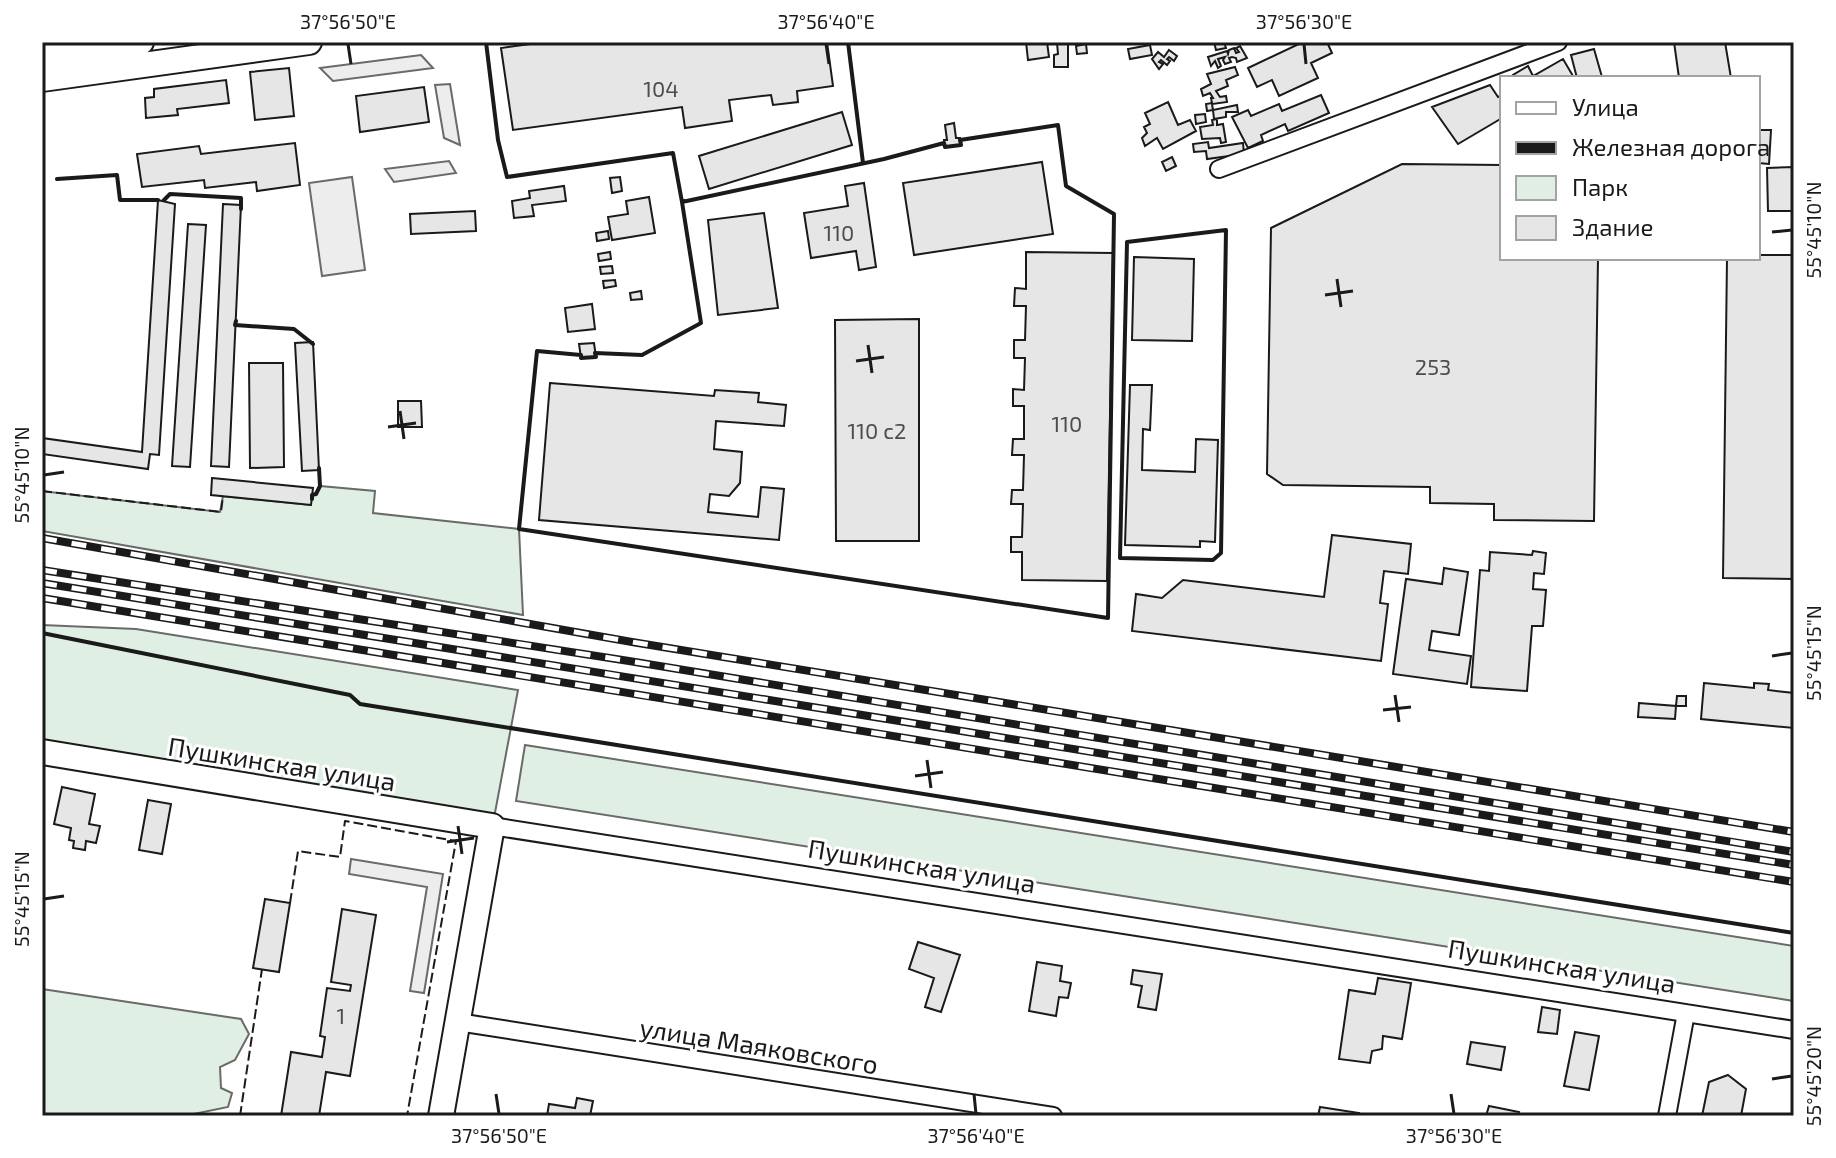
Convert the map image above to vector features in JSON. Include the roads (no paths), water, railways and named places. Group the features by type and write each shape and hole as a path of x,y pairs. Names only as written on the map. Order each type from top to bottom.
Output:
{"street":[{"path":"49,66 141,42"},
{"path":"49,66 309,42"},
{"path":"1219,169 1558,42"},
{"name":"Пушкинская улица","path":"42,752 492,826 1794,1030"},
{"path":"441,1116 492,826"},
{"path":"1667,1116 1686,1013"},
{"name":"улица Маяковского","path":"458,1022 1053,1116"}],"railway":[{"path":"42,538 632,642 1794,832"},
{"path":"42,570 629,661 1794,852"},
{"path":"42,583 1794,865"},
{"path":"42,598 1794,882"}]}
